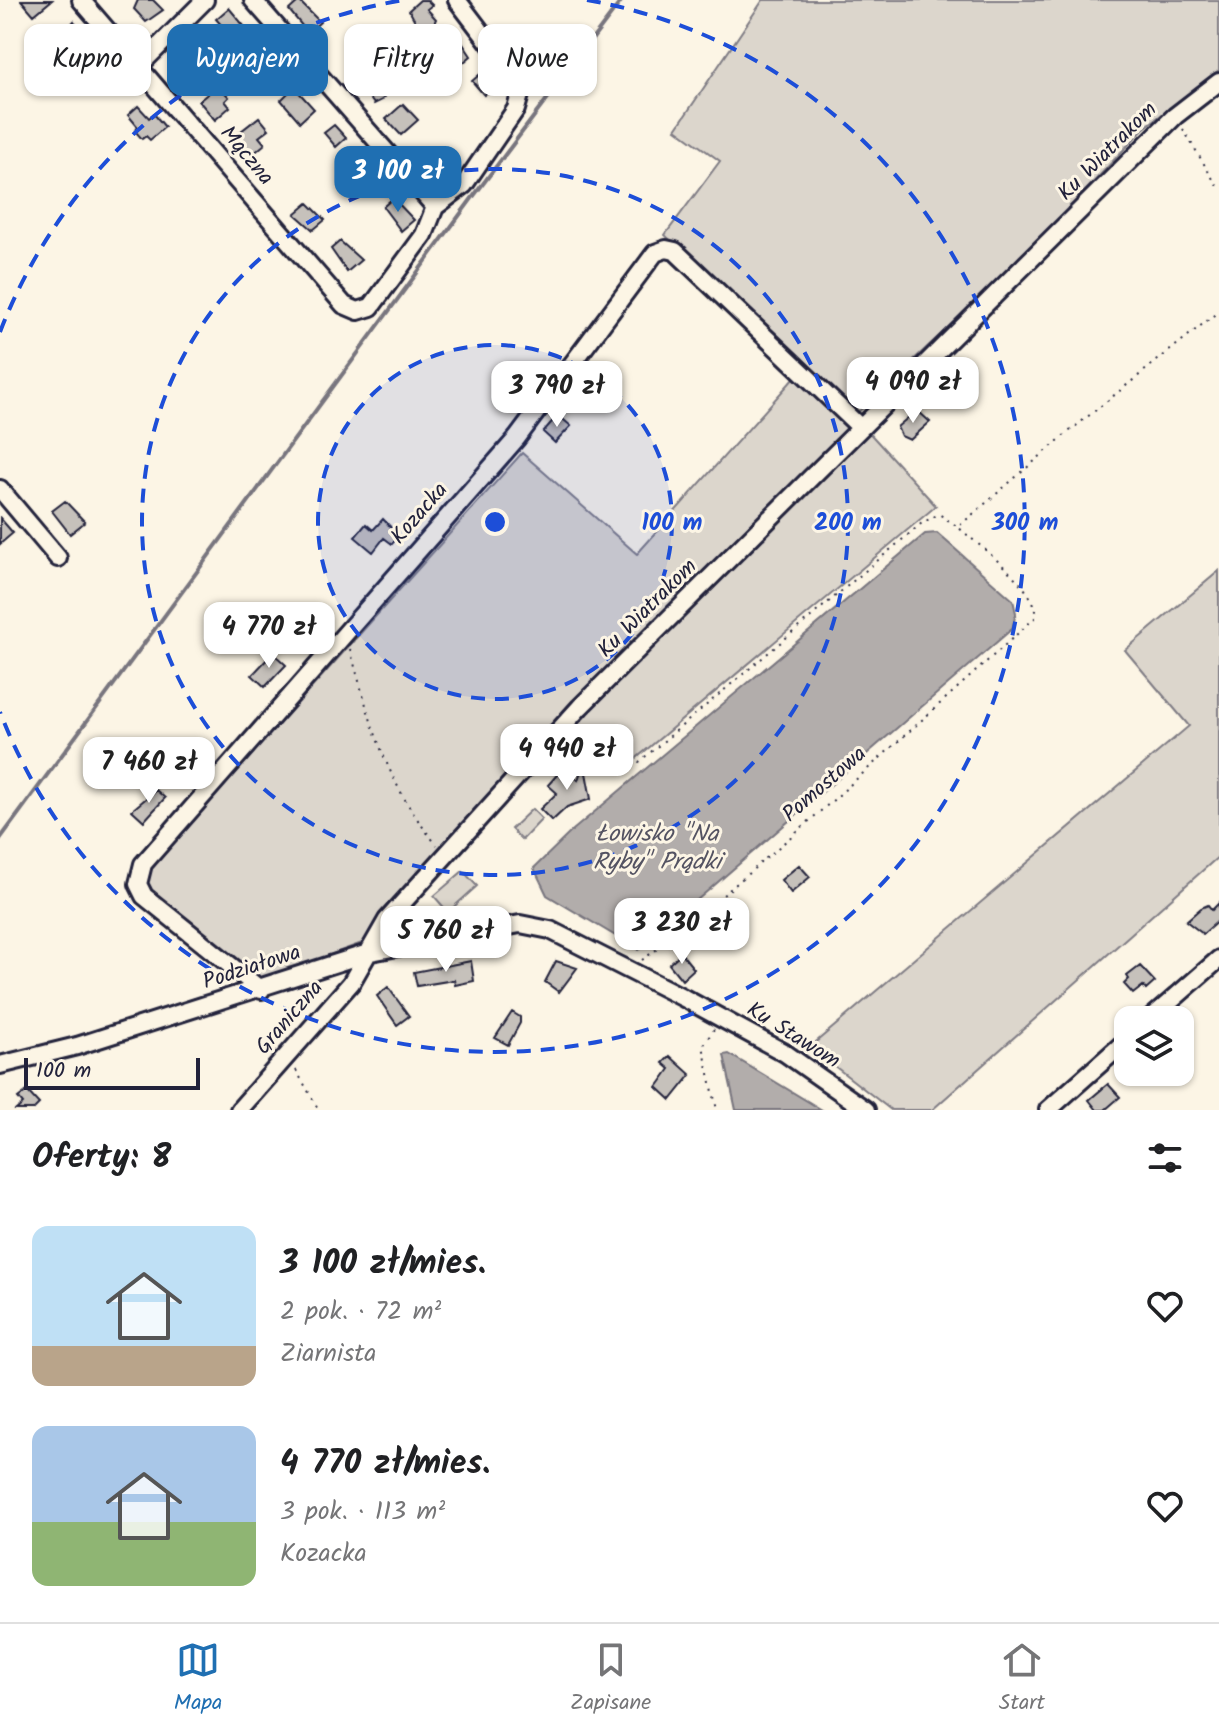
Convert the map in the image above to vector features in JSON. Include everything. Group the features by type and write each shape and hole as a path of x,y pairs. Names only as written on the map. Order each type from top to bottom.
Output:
{"street":[{"name":"Mączna","path":"81,0 103,24"},
{"path":"151,54 205,0"},
{"path":"253,0 435,207 464,185 516,109 521,91 514,75 457,0"},
{"name":"Mączna","path":"151,78 344,305 358,311 371,307 424,235 435,207"},
{"name":"Ku Wiatrakom","path":"371,952 387,920 559,730 1175,116 1219,82"},
{"name":"Kozacka","path":"261,990 144,896 138,884 139,872 146,859 517,438 650,259 661,250 675,251 861,428"},
{"path":"0,489 58,558"},
{"name":"Ku Stawom","path":"520,924 550,930 721,1018 785,1053 864,1109"},
{"name":"Podziałowa","path":"0,1066 261,990 371,952 520,924"},
{"name":"Graniczna","path":"239,1110 351,983 371,952"},
{"path":"1165,1006 1219,959"},
{"path":"1048,1110 1114,1051"}],"path":[{"path":"1175,116 1219,189"},
{"path":"559,730 617,741 639,762 922,523 939,514 958,527 1077,424 1219,311"},
{"name":"Pomostowa","path":"628,970 678,934 1002,651 1036,617 1035,601 1019,582 958,527"},
{"path":"346,633 383,761 420,825 446,855"},
{"path":"717,1110 703,1046 721,1018"},
{"path":"287,1055 319,1110"}],"shaded area":[{"path":"763,0 1219,0 1219,70 1143,129 1031,249 854,416 936,506 633,761 614,768 552,732 362,943 259,981 147,890 145,874 522,453 637,554 803,368 665,235 720,161 676,129"},
{"path":"1219,571 1219,856 932,1110 891,1110 810,1047 1189,726 1125,650"},
{"path":"532,809 542,819 522,840 511,829"},
{"path":"463,871 477,886 448,912 434,896"}],"water":[{"name":"Łowisko \"Na Ryby\" Prądki","path":"937,533 1013,600 1016,613 1012,629 639,950 547,895 534,868 573,830 925,534"},
{"path":"729,1054 822,1110 736,1110 724,1055"}],"building":[{"path":"21,0 52,0 34,15"},
{"path":"138,0 153,0 163,10 146,22 134,9"},
{"path":"420,0 427,0 432,5 427,9 436,19 434,24 417,24 409,10"},
{"path":"299,1 320,22 301,24 289,10"},
{"path":"229,8 242,24 220,24 216,19"},
{"path":"462,42 471,56 462,64"},
{"path":"205,96 228,96 225,101 230,107 215,120 199,101"},
{"path":"285,96 302,96 314,109 300,122 281,100"},
{"path":"368,96 384,96 382,100 374,104"},
{"path":"403,104 418,120 401,135 386,119"},
{"path":"138,106 149,118 154,114 165,127 150,140 146,136 142,139 135,131 138,127 128,115"},
{"path":"259,117 269,129 259,137 265,144 253,154 244,144 239,148 231,139"},
{"path":"334,125 346,138 336,147 324,133"},
{"path":"364,159 379,176 368,187 350,171"},
{"path":"393,198 414,220 401,231 383,207"},
{"path":"308,203 325,220 313,230 295,214"},
{"path":"340,241 361,260 347,272 331,249"},
{"path":"959,362 970,373 958,386 946,375"},
{"path":"917,410 930,422 910,440 901,436 897,427"},
{"path":"558,415 571,426 555,443 543,432"},
{"path":"65,501 85,522 70,534 52,511"},
{"path":"0,518 13,533 0,544"},
{"path":"383,519 399,536 392,544 384,538 373,552 355,537 366,524 373,530"},
{"path":"273,653 286,665 265,687 252,675"},
{"path":"584,762 591,799 567,807 552,821 540,809 557,793 548,785 564,767 578,780"},
{"path":"156,790 165,798 144,821 132,810"},
{"path":"799,865 810,877 791,893 781,880"},
{"path":"1219,903 1219,920 1203,934 1186,921 1201,908 1208,905 1212,910"},
{"path":"681,953 694,969 682,980 669,964"},
{"path":"471,961 474,981 455,985 454,980 417,986 414,972"},
{"path":"556,961 577,968 559,992 545,982"},
{"path":"1140,966 1155,982 1146,990 1143,986 1133,994 1124,984 1129,979 1127,976"},
{"path":"388,987 409,1016 397,1025 377,996"},
{"path":"512,1012 520,1017 520,1023 508,1045 495,1038"},
{"path":"670,1056 691,1075 671,1100 657,1087 670,1069 663,1063"},
{"path":"1108,1084 1120,1097 1105,1110 1097,1110 1089,1100"},
{"path":"27,1091 39,1104 33,1110 16,1110 23,1104 18,1098"}],"waterway":[{"path":"0,839 622,0"}]}
